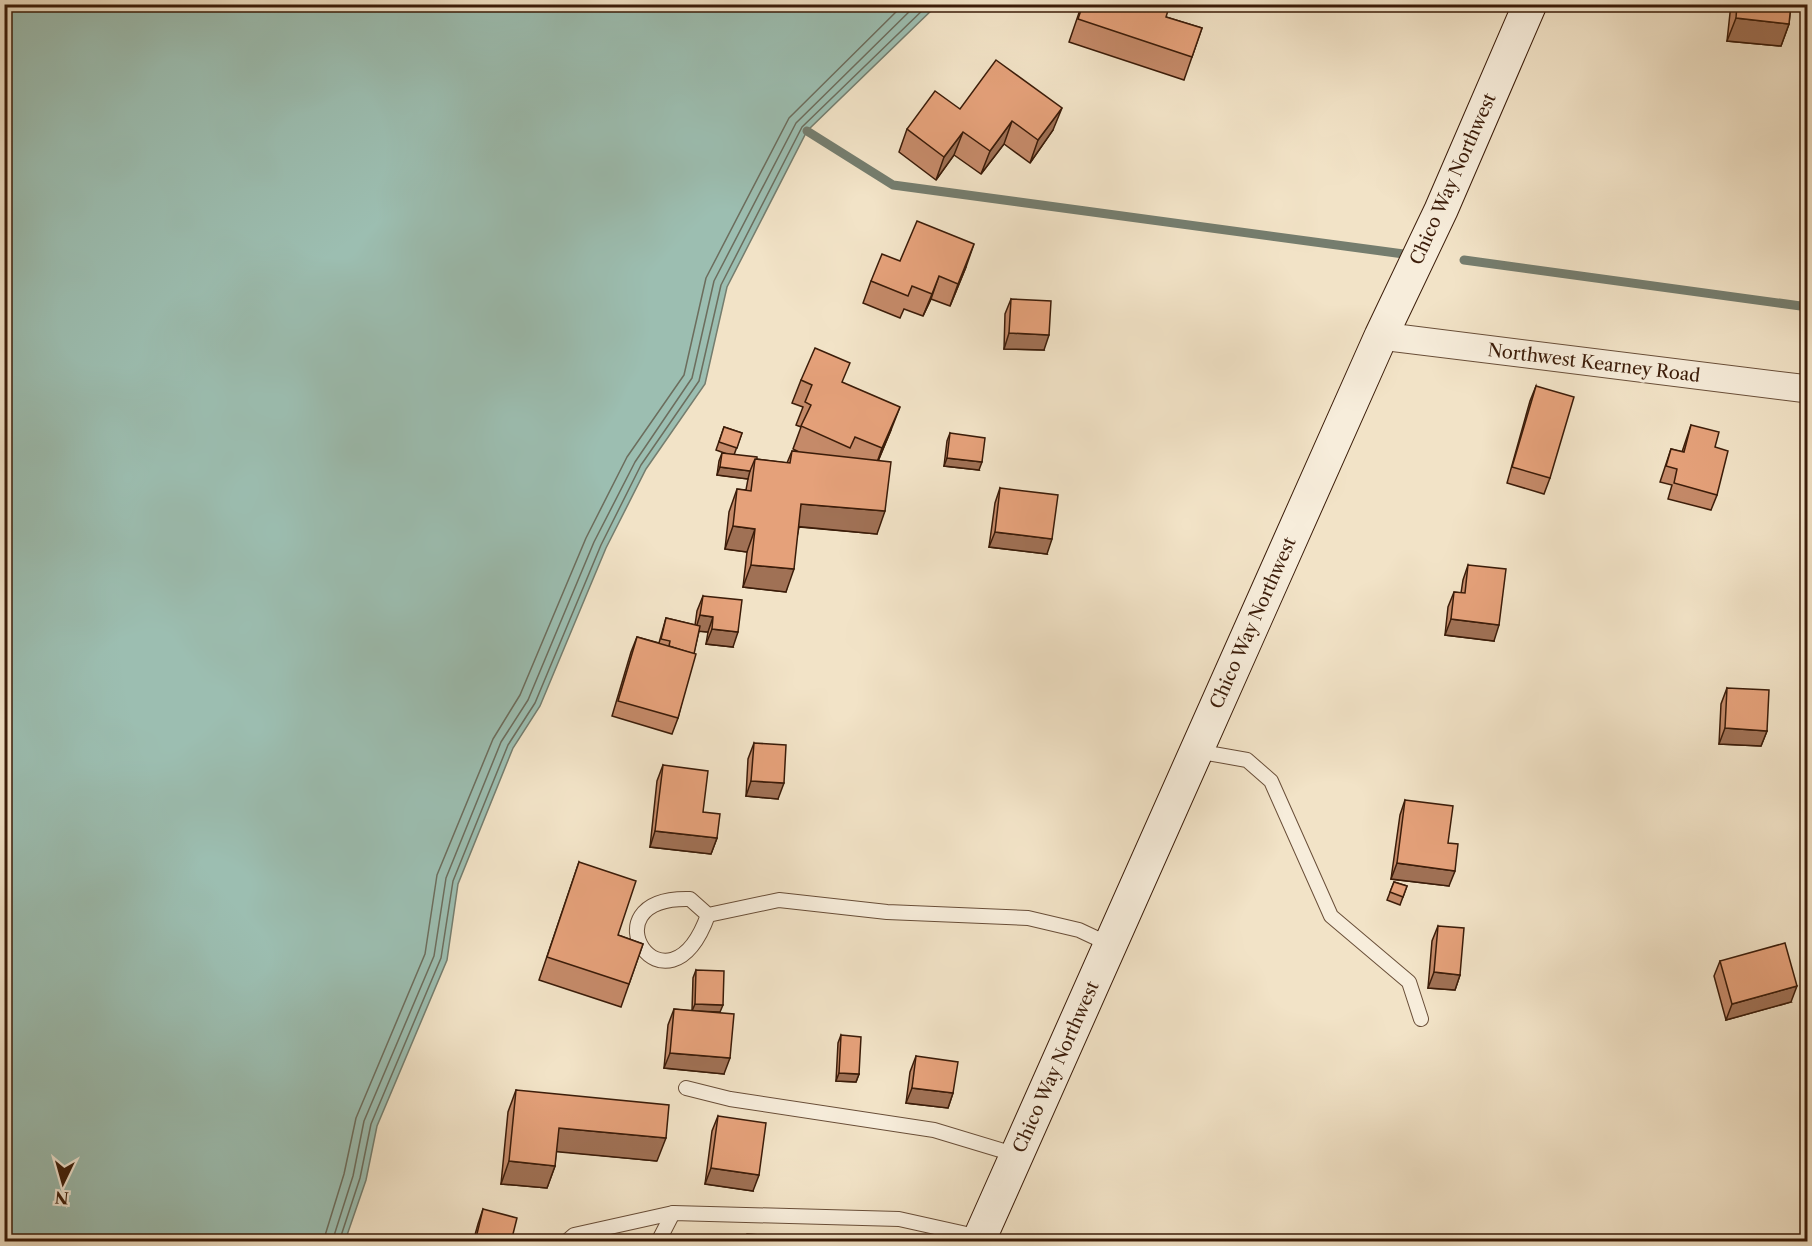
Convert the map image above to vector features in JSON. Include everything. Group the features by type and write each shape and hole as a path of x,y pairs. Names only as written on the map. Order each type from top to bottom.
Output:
{"main road":[{"name":"Chico Way Northwest","path":"979,1239 1381,336 1442,210 1530,4"}],"street":[{"name":"Northwest Kearney Road","path":"1381,336 1808,390"}],"lane":[{"path":"1196,751 1247,760 1271,781 1331,916 1409,982 1421,1020"},
{"path":"674,898 690,899 708,915 700,936 687,954 669,962 652,957 639,947 636,931 640,916 654,903 674,898"},
{"path":"708,915 779,900 887,912 1028,918 1079,930 1111,945"},
{"path":"686,1088 730,1099 934,1130 1017,1155"},
{"path":"566,1242 574,1235 673,1213 899,1219 979,1239"},
{"path":"658,1242 673,1213"}],"water":[{"path":"5,4 937,5 807,131 727,287 705,384 646,469 606,548 540,706 513,748 458,884 447,960 377,1126 366,1180 345,1241 5,1241"}],"building":[{"path":"1083,4 1170,4 1166,17 1202,28 1192,57 1078,19"},
{"path":"1737,4 1791,4 1789,24 1736,18"},
{"path":"996,60 1062,108 1038,140 1012,121 990,151 963,132 944,157 907,129 935,91 960,109"},
{"path":"917,221 974,244 958,284 939,276 932,294 912,286 908,296 871,281 882,254 900,261"},
{"path":"1011,299 1051,301 1049,335 1009,333"},
{"path":"815,348 850,363 842,382 900,407 882,448 855,437 850,448 801,426 811,405 805,402 812,385 801,380"},
{"path":"1536,386 1574,397 1550,478 1512,467"},
{"path":"1691,425 1719,432 1715,447 1728,451 1717,495 1674,483 1677,469 1666,466 1671,449 1684,452"},
{"path":"724,427 742,433 737,448 719,442"},
{"path":"950,433 985,438 982,462 947,458"},
{"path":"792,451 891,462 885,511 801,504 794,569 751,565 755,529 733,526 737,489 751,491 755,459 790,463"},
{"path":"722,453 757,457 757,459 750,471 720,467"},
{"path":"1000,488 1058,495 1052,539 995,532"},
{"path":"1468,565 1506,569 1499,625 1451,619 1454,592 1465,593"},
{"path":"703,596 742,600 738,632 712,629 713,617 700,615"},
{"path":"666,618 700,626 694,654 669,646 670,641 661,639"},
{"path":"637,637 696,654 678,718 618,701"},
{"path":"1727,688 1769,690 1767,731 1725,728"},
{"path":"754,743 786,745 784,783 751,781"},
{"path":"663,765 708,771 703,812 720,814 717,838 655,831"},
{"path":"1405,800 1453,806 1448,843 1458,844 1455,871 1397,863"},
{"path":"579,862 636,881 618,935 643,944 629,984 547,957"},
{"path":"1394,882 1407,886 1403,897 1390,892"},
{"path":"1438,926 1464,928 1460,975 1434,972"},
{"path":"1785,943 1797,986 1732,1004 1720,961"},
{"path":"696,970 724,971 723,1005 695,1004"},
{"path":"674,1009 734,1014 730,1058 670,1053"},
{"path":"841,1035 861,1037 859,1074 839,1073"},
{"path":"916,1056 958,1062 953,1093 912,1088"},
{"path":"516,1090 669,1105 666,1138 559,1128 555,1166 509,1161"},
{"path":"718,1116 766,1123 759,1175 711,1168"},
{"path":"483,1209 517,1218 511,1242 475,1242"},
{"path":"747,1234 797,1238 797,1242 747,1242"}],"waterway":[{"path":"807,131 893,185 1411,255"},
{"path":"1464,260 1808,307"}]}
